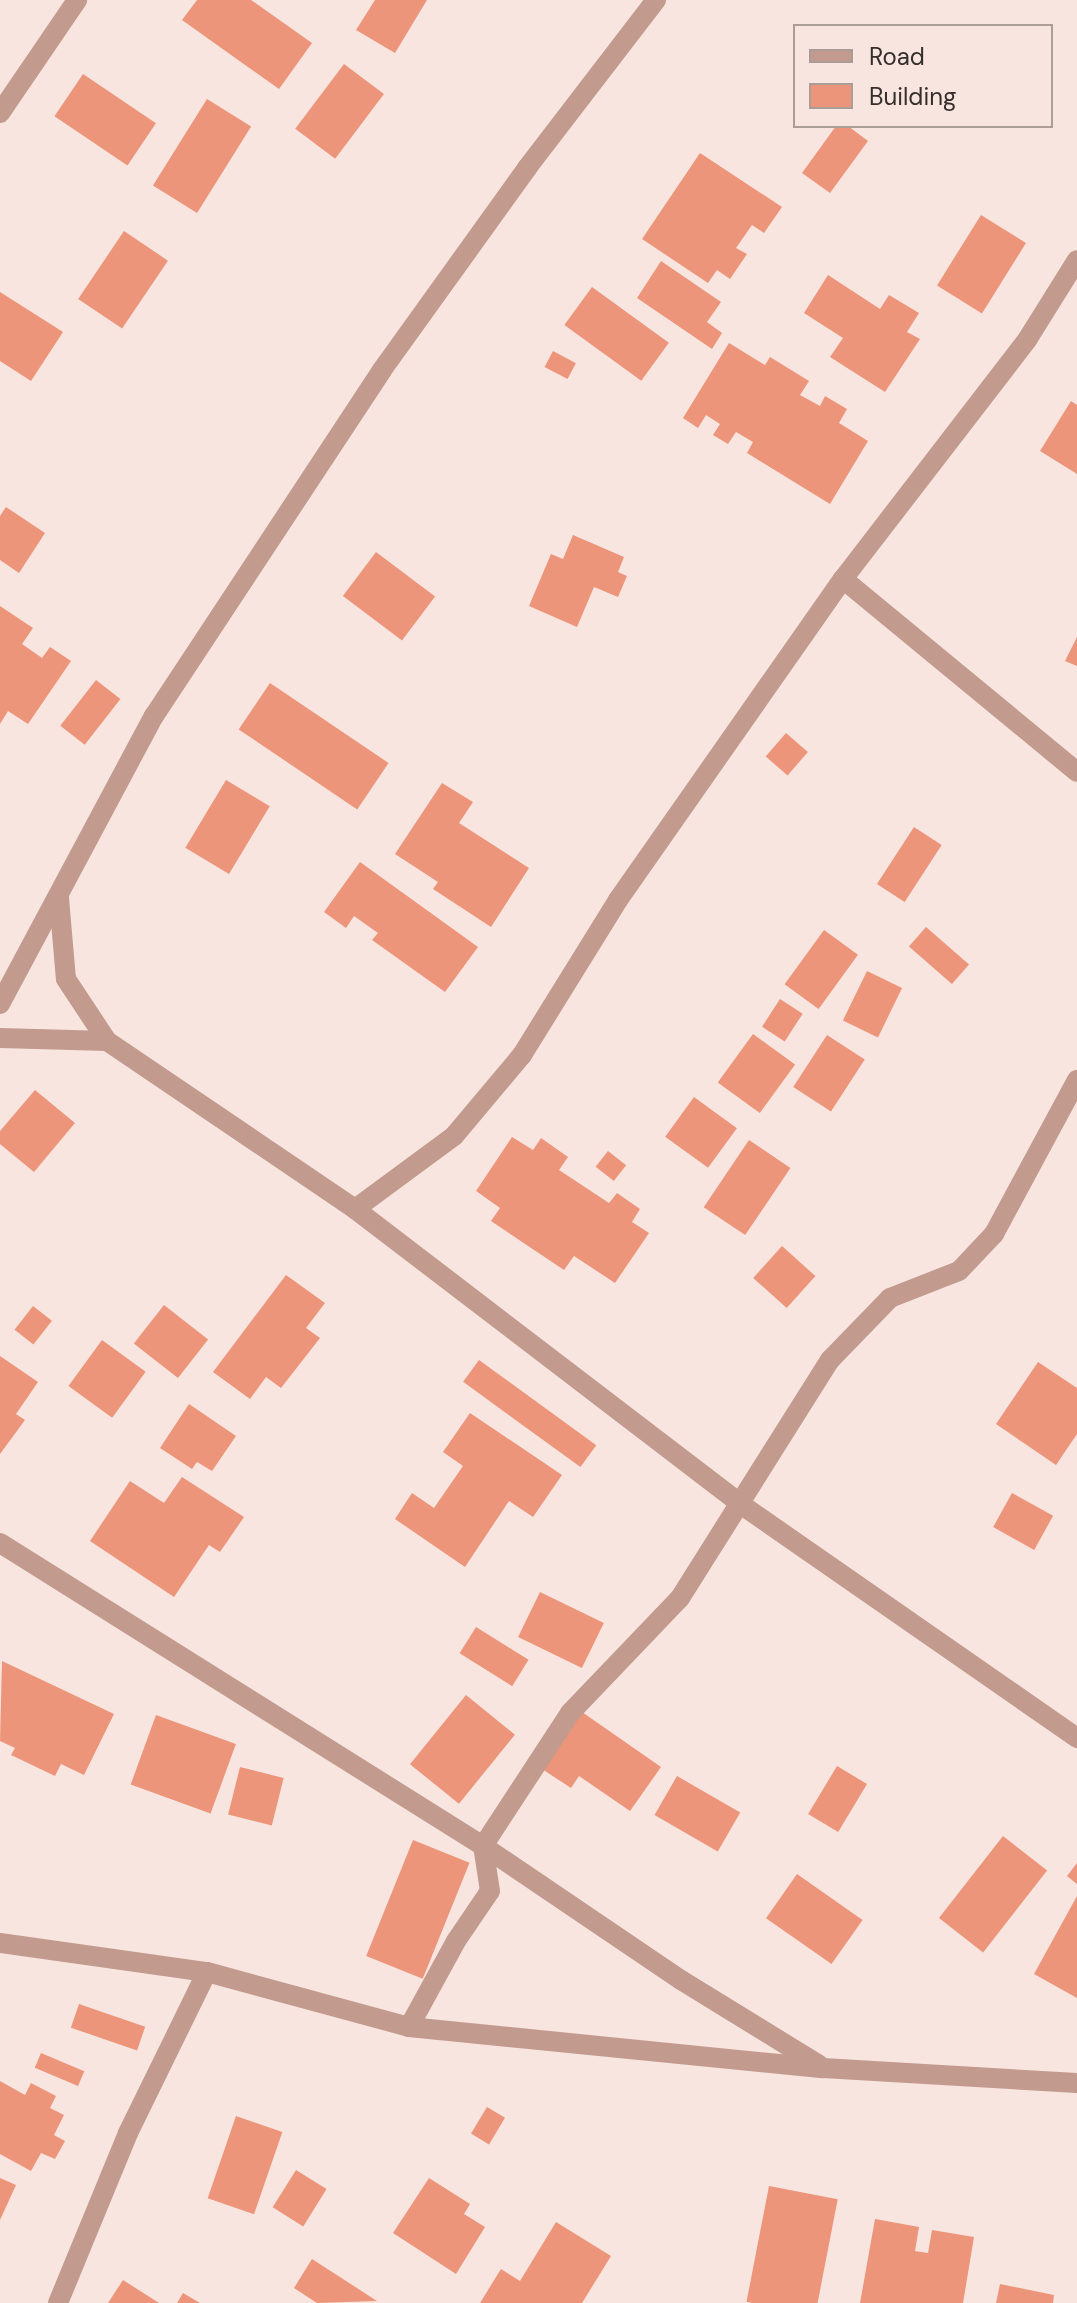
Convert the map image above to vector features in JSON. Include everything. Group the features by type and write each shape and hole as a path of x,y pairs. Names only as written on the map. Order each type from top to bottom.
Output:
{"street":[{"path":"0,113 77,0"},
{"path":"0,1004 154,716 382,370 527,168 656,0"},
{"path":"355,1209 454,1136 522,1055 618,900 843,579 1027,340 1077,260"},
{"path":"843,579 1077,772"},
{"path":"59,898 66,979 107,1041 355,1209 739,1503 1077,1738"},
{"path":"0,1038 107,1041"},
{"path":"409,2027 456,1941 490,1891 483,1846 570,1713 680,1598 830,1360 890,1298 959,1271 994,1234 1077,1080"},
{"path":"0,1543 483,1846 681,1980 823,2068"},
{"path":"0,1943 207,1972 409,2027 823,2068 1077,2083"},
{"path":"58,2303 128,2133 207,1972"}],"building":[{"path":"197,0 251,0 312,43 279,89 182,20"},
{"path":"375,0 427,0 395,53 356,30"},
{"path":"344,64 384,94 335,159 295,129"},
{"path":"83,74 156,123 127,165 54,116"},
{"path":"207,99 251,127 197,213 153,186"},
{"path":"835,128 851,128 868,141 830,193 802,173"},
{"path":"700,153 782,207 764,233 752,225 736,248 747,254 730,279 717,270 708,283 642,239"},
{"path":"981,215 1026,243 982,313 937,285"},
{"path":"124,231 168,261 122,329 78,299"},
{"path":"661,261 721,302 707,322 722,333 712,349 637,298"},
{"path":"828,275 880,309 889,295 919,313 907,332 920,339 885,392 830,357 843,338 804,313"},
{"path":"592,287 669,343 641,381 564,325"},
{"path":"0,292 63,332 31,381 0,361"},
{"path":"729,343 765,365 770,357 809,381 800,395 820,406 825,396 847,409 839,423 868,441 830,504 747,453 753,442 736,432 728,444 713,435 720,424 706,415 698,428 683,418"},
{"path":"553,351 576,363 568,379 545,367"},
{"path":"1071,401 1077,405 1077,474 1040,451"},
{"path":"6,507 45,533 19,573 0,560 0,516"},
{"path":"573,535 624,557 618,572 627,576 618,597 594,587 577,627 529,606 551,554 563,559"},
{"path":"376,552 435,597 402,640 343,596"},
{"path":"0,606 33,628 22,644 42,658 50,647 71,661 28,724 8,711 0,724"},
{"path":"1077,637 1077,666 1065,661"},
{"path":"96,680 120,699 85,745 60,726"},
{"path":"270,683 389,763 357,809 239,729"},
{"path":"786,733 808,752 788,775 766,756"},
{"path":"226,780 270,806 229,874 185,848"},
{"path":"442,783 473,802 459,823 529,868 491,927 433,889 438,882 395,854"},
{"path":"914,827 942,845 905,902 877,884"},
{"path":"360,862 478,947 445,992 372,940 378,933 354,916 346,928 324,912"},
{"path":"926,927 969,964 952,984 909,947"},
{"path":"824,930 858,955 819,1009 785,984"},
{"path":"867,971 902,988 878,1038 843,1020"},
{"path":"780,999 803,1014 785,1041 762,1027"},
{"path":"753,1034 795,1065 760,1113 718,1083"},
{"path":"827,1035 865,1060 831,1112 793,1087"},
{"path":"35,1090 75,1123 34,1172 0,1144 0,1131"},
{"path":"694,1097 737,1128 708,1168 665,1137"},
{"path":"512,1137 533,1150 541,1138 568,1157 559,1170 609,1203 617,1193 640,1209 632,1222 649,1233 615,1283 574,1256 564,1270 491,1221 500,1208 476,1191"},
{"path":"749,1140 790,1168 745,1235 704,1207"},
{"path":"608,1151 626,1165 614,1181 596,1167"},
{"path":"782,1246 815,1276 787,1308 753,1278"},
{"path":"286,1275 325,1303 306,1328 320,1338 281,1388 266,1377 250,1399 213,1372"},
{"path":"164,1305 208,1339 178,1378 134,1344"},
{"path":"33,1306 52,1321 33,1344 15,1330"},
{"path":"102,1340 146,1372 112,1418 68,1386"},
{"path":"0,1356 38,1382 16,1414 25,1420 0,1454"},
{"path":"479,1360 596,1445 580,1467 463,1382"},
{"path":"1038,1362 1077,1388 1077,1434 1056,1465 996,1424"},
{"path":"189,1404 236,1436 212,1471 197,1462 192,1469 160,1448"},
{"path":"470,1413 562,1475 533,1517 509,1501 465,1567 395,1519 412,1493 434,1508 463,1466 443,1452"},
{"path":"182,1477 244,1517 220,1552 209,1545 174,1597 90,1541 130,1481 164,1503"},
{"path":"1012,1493 1053,1516 1034,1550 993,1527"},
{"path":"540,1592 604,1623 582,1668 518,1637"},
{"path":"476,1627 529,1660 512,1686 460,1653"},
{"path":"2,1661 114,1714 84,1775 61,1764 55,1776 11,1755 15,1748 0,1741"},
{"path":"466,1695 515,1735 459,1804 410,1764"},
{"path":"582,1712 661,1767 630,1811 579,1776 571,1788 542,1769"},
{"path":"156,1715 236,1744 211,1814 131,1785"},
{"path":"837,1766 867,1784 838,1832 808,1814"},
{"path":"240,1767 284,1778 272,1825 228,1815"},
{"path":"677,1776 740,1812 718,1851 654,1815"},
{"path":"1003,1836 1047,1870 983,1952 939,1918"},
{"path":"413,1840 470,1863 423,1979 366,1956"},
{"path":"1077,1863 1077,1884 1067,1876"},
{"path":"797,1874 863,1920 832,1964 766,1918"},
{"path":"1077,1896 1077,1998 1034,1974"},
{"path":"79,2004 145,2027 137,2050 71,2028"},
{"path":"41,2053 84,2071 78,2086 35,2068"},
{"path":"0,2081 25,2095 31,2083 56,2096 50,2108 64,2115 54,2135 65,2141 55,2159 41,2153 31,2171 0,2154"},
{"path":"487,2107 505,2118 489,2144 471,2134"},
{"path":"236,2116 282,2132 254,2214 208,2198"},
{"path":"296,2170 327,2189 303,2226 273,2207"},
{"path":"0,2178 16,2185 0,2220"},
{"path":"429,2178 470,2204 464,2214 485,2227 456,2274 393,2233"},
{"path":"769,2186 838,2199 818,2303 746,2302"},
{"path":"875,2219 919,2227 915,2251 928,2253 932,2230 974,2237 963,2303 860,2303"},
{"path":"556,2222 611,2256 582,2303 480,2303 501,2269 520,2281"},
{"path":"312,2259 377,2301 317,2303 294,2288"},
{"path":"123,2280 159,2303 108,2303"},
{"path":"1000,2284 1054,2295 1053,2303 996,2303"},
{"path":"183,2293 200,2303 177,2303"}]}
